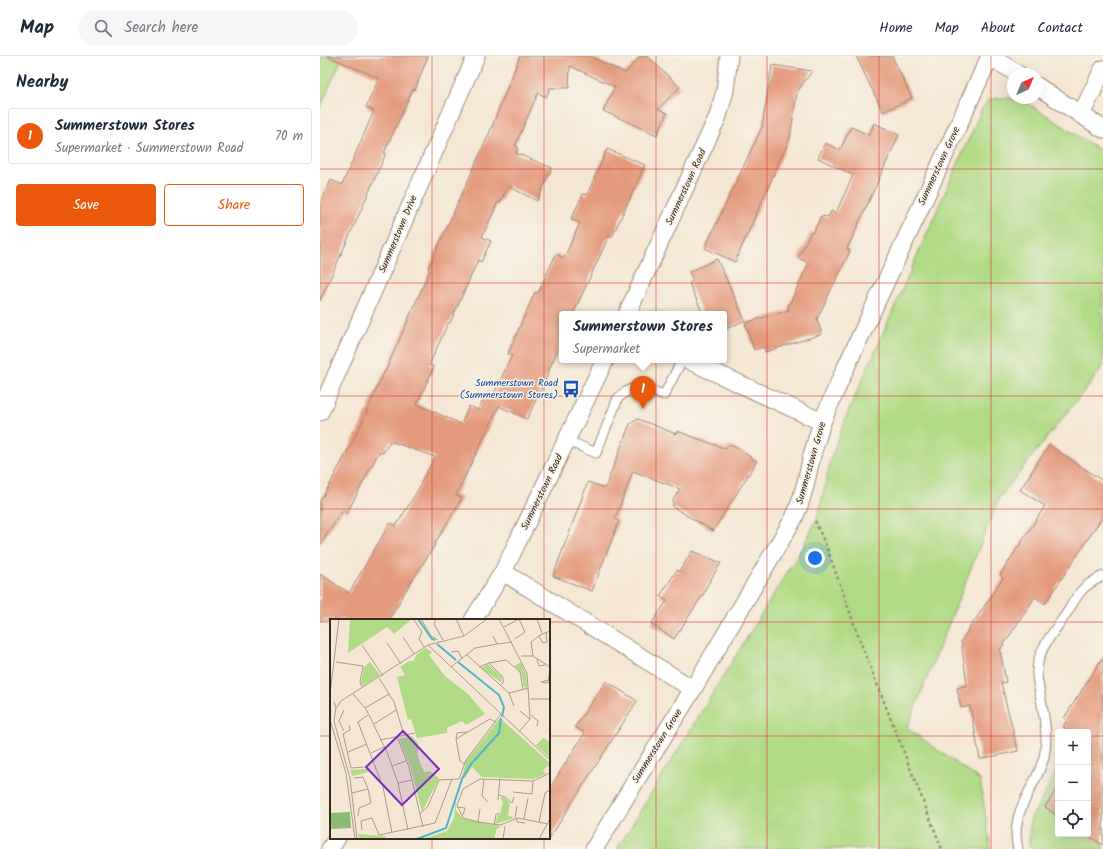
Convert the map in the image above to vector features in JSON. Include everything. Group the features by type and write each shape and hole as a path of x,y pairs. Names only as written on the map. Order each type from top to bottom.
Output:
{"street":[{"name":"Summerstown Drive","path":"320,412 476,56"},
{"name":"Summerstown Road","path":"628,311 718,116 725,91 729,56"},
{"path":"989,56 1008,68"},
{"name":"Summerstown Grove","path":"594,849 693,689 794,518 806,486 812,455 822,422 989,56"},
{"path":"1081,114 1103,69"},
{"path":"1043,90 1103,129"},
{"name":"Summerstown Road","path":"474,619 503,572 604,363"},
{"path":"694,363 822,422"},
{"path":"503,572 693,689"},
{"path":"330,849 336,839"}],"lane":[{"path":"566,440 596,452 618,398 627,391 638,386 664,395 680,363"},
{"path":"1018,849 1016,827 1019,814 1044,758 1046,739 1037,673 1039,659 1043,647 1081,591 1092,581 1103,576"}],"path":[{"path":"799,506 812,515 827,548 860,641 942,849"}],"green space":[{"path":"322,56 343,56 320,108 320,59"},
{"path":"1007,98 1007,104 1029,104 1103,152 1103,367 999,498 907,728 980,780 991,849 617,849 802,548 816,521 830,462 849,410 982,109 988,100"},
{"path":"1055,774 1055,788 1043,808 1055,815 1055,837 1089,837 1103,846 1103,849 1032,849 1029,844 1030,820"}],"building":[{"path":"327,56 428,56 415,90 413,89 384,153 386,153 320,301 320,203 331,180 342,185 374,111 366,107 379,78"},
{"path":"520,56 589,56 625,73 641,56 647,56 680,87 658,109 667,113 657,135 603,111 615,87 570,66 569,88 550,88 546,97 538,93 515,146 518,147 516,153 552,168 537,201 508,186 500,203 498,202 482,237 491,241 481,262 478,260 450,323 448,323 429,365 434,367 417,404 461,424 469,406 478,410 487,393 493,396 512,355 508,354 535,292 538,293 556,254 564,258 580,223 571,219 583,194 587,195 607,149 645,165 612,237 609,236 574,311 559,311 559,348 527,419 499,406 456,495 462,498 435,545 389,619 320,620 320,574 349,593 390,523 396,526 421,485 420,484 435,457 390,441 383,453 379,452 347,513 343,510 320,545 320,501 360,427 430,270 428,269 489,134"},
{"path":"856,56 892,56 912,98 883,112"},
{"path":"772,65 812,71 797,92 790,138 735,262 705,248 762,127"},
{"path":"874,123 899,135 847,249 850,251 817,319 822,334 765,352 764,347 754,350 745,323 789,310 788,307 809,263 798,258 821,216 828,217 831,211 836,213 853,175 818,158 825,143 840,150 851,127 869,135"},
{"path":"717,259 745,320 727,329 727,311 702,311 689,283 693,281 689,272"},
{"path":"638,419 676,434 677,431 726,449 730,444 757,461 713,531 673,507 673,500 680,489 633,471 615,519 619,521 592,591 553,576 588,482 605,488 630,424"},
{"path":"1049,445 1103,481 1103,516 1045,604 1035,597 1000,650 1006,682 1001,683 1018,751 980,759 970,706 961,708 957,688 967,685 961,641 1003,578 1000,575 1045,506 1020,490"},
{"path":"692,551 721,563 705,589 706,590 674,639 651,624 667,601 660,596 677,570 679,572"},
{"path":"1103,657 1103,845 1091,837 1091,729 1066,729 1063,727 1067,720 1064,718"},
{"path":"606,681 637,701 550,837 550,787 585,733 575,727"},
{"path":"1055,792 1055,814 1045,807"}],"place":[{"name":"Summerstown Road (Summerstown Stores)","path":"571,389"},
{"name":"Summerstown Stores","path":"643,409"}]}
